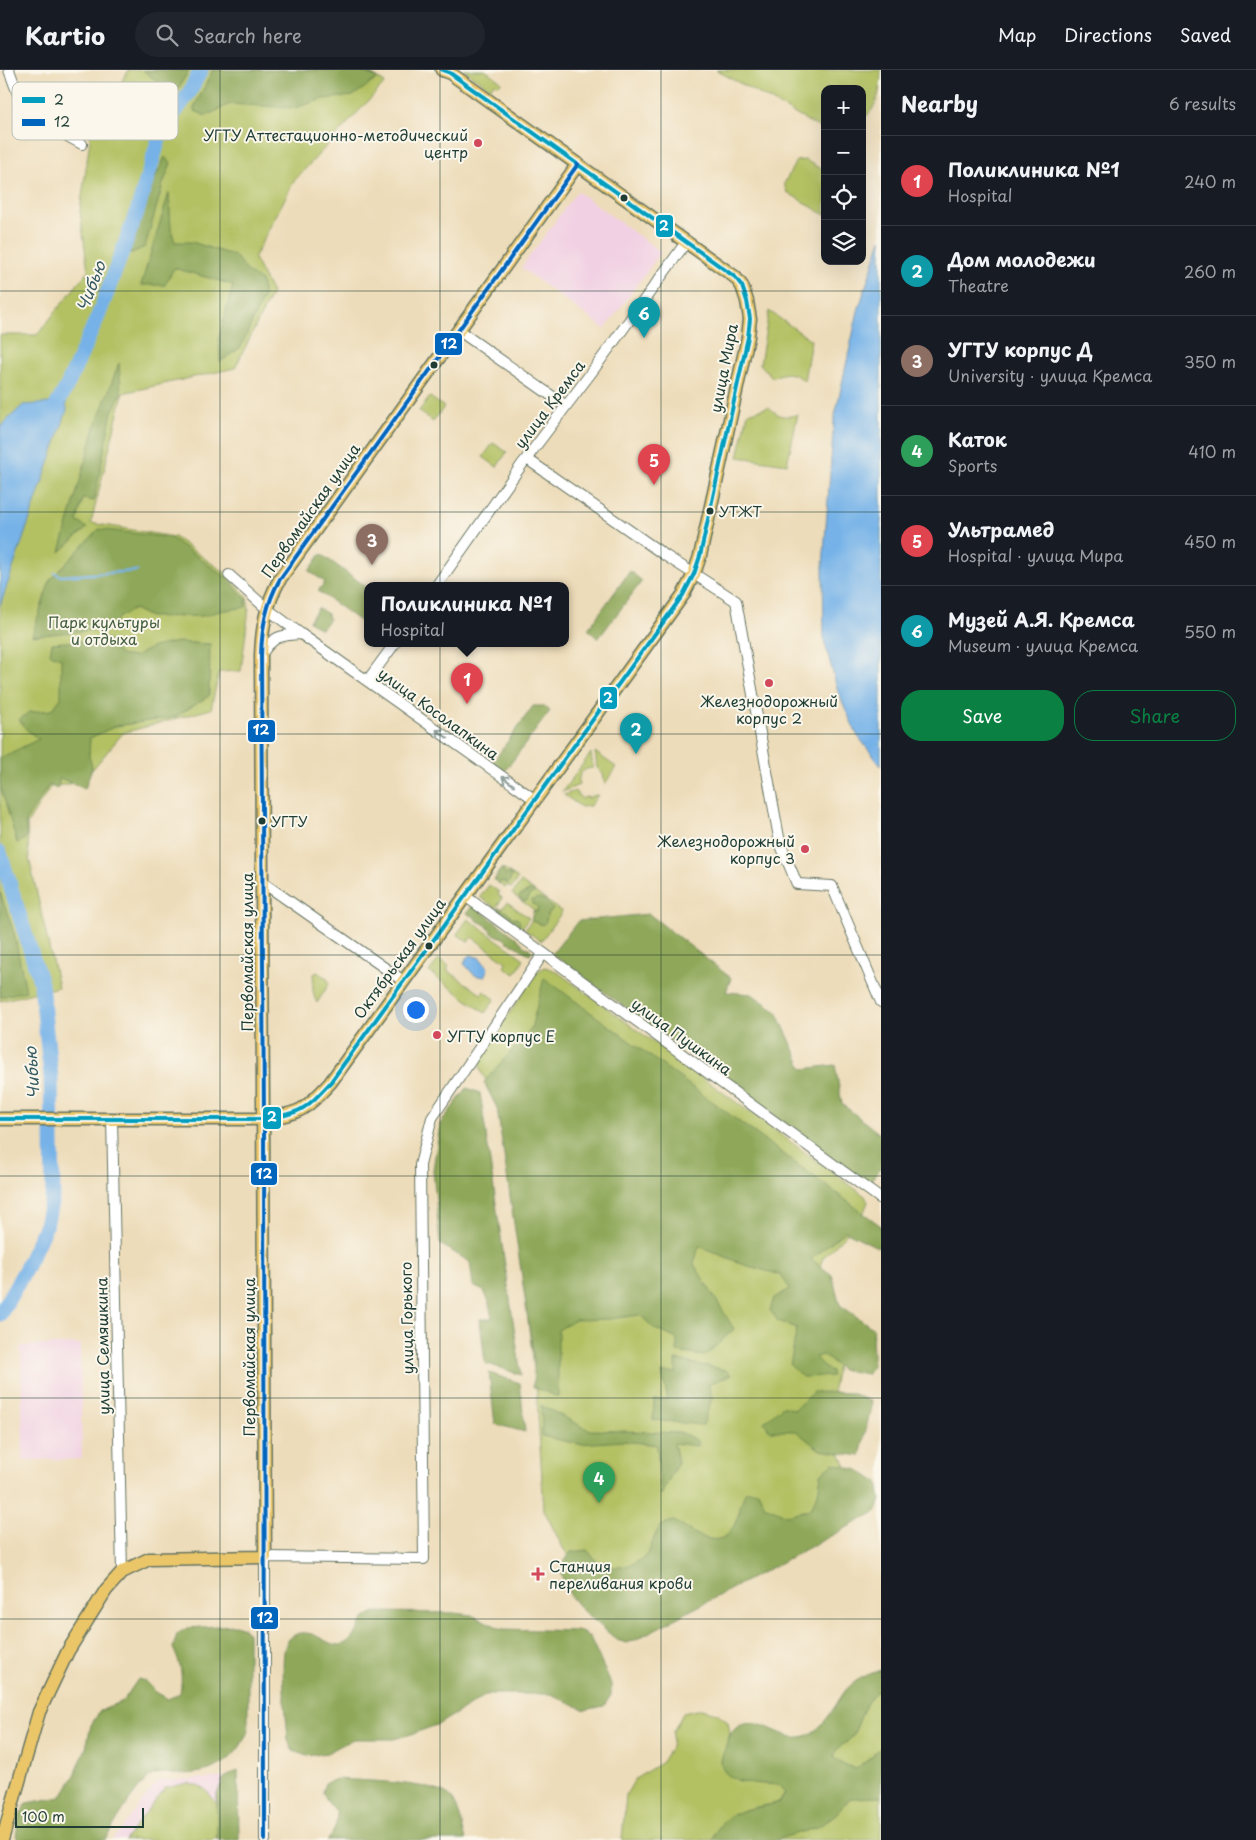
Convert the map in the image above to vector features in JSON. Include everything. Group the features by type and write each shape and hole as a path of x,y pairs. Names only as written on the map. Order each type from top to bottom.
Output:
{"main road":[{"name":"улица Мира","path":"447,71 687,241 735,277 742,286 750,319 748,337 700,556 694,574"},
{"name":"Первомайская улица","path":"265,1557 261,655 262,628 266,608 271,594 280,579 578,164"},
{"name":"Октябрьская улица","path":"0,1119 264,1119 294,1114 310,1105 330,1083 402,980 683,594 694,574"},
{"path":"2,1840 39,1712 68,1651 106,1590 122,1572 149,1559 265,1557"}],"street":[{"path":"9,70 13,82"},
{"path":"75,140 82,144"},
{"name":"улица Кремса","path":"439,582 687,241"},
{"path":"458,330 566,406"},
{"path":"527,459 736,601 780,843 797,884 832,886 881,1002"},
{"name":"улица Косолапкина","path":"230,575 266,608 301,634 534,799"},
{"path":"261,655 269,642 281,635 301,634"},
{"path":"368,680 392,647"},
{"path":"262,882 402,980"},
{"name":"улица Пушкина","path":"465,896 881,1199"},
{"name":"улица Горького","path":"265,1557 424,1558 420,1165 432,1118 543,954"},
{"name":"улица Семяшкина","path":"112,1119 122,1572"},
{"name":"Первомайская улица","path":"265,1557 265,1840"}],"shaded area":[{"path":"577,191 661,252 605,329 521,268"},
{"path":"80,1344 82,1459 23,1460 21,1346"},
{"path":"234,1777 234,1840 113,1840 158,1781"}],"green space":[{"path":"143,70 189,70 178,89 178,82 157,82"},
{"path":"213,70 359,70 378,78 353,96 323,99 295,108 230,104 206,116 193,110"},
{"name":"Парк культуры и отдыха","path":"364,70 385,83 294,181 254,258 272,293 235,368 123,393 91,523 174,537 224,572 247,596 249,608 241,671 219,672 211,709 123,733 82,782 50,787 27,824 29,858 58,987 0,1001 0,335 37,335 88,271 80,211 90,140 178,140 178,82 121,82 128,71"},
{"path":"463,70 485,70 502,82 498,86 495,83 490,88"},
{"path":"716,70 881,70 878,98 872,110 866,116 866,85 821,85 820,128"},
{"path":"165,157 171,163 145,247 127,255 143,203"},
{"path":"805,160 821,169 821,213 787,192 784,184 796,161"},
{"path":"169,193 171,229 175,242 192,242 235,256 248,272 261,281 264,295 241,347 220,362 219,338 233,285 174,268 165,285 141,285"},
{"path":"769,311 811,340 804,381 793,374 781,374 773,378 760,364"},
{"path":"119,363 121,393 112,412 94,501 83,499 77,521 87,528 60,552 95,427"},
{"path":"430,397 444,407 433,422 419,411"},
{"path":"769,407 775,413 782,416 798,414 787,464 738,457 748,413"},
{"path":"493,443 507,452 497,467 483,457"},
{"path":"99,529 171,538 227,578 246,599 246,607 203,616 150,617 134,609 118,618 112,628 32,636 50,580"},
{"path":"321,554 364,585 364,618 361,622 318,591 325,582 309,571"},
{"path":"630,571 642,581 598,639 588,629"},
{"path":"318,608 328,614 329,619 321,629 309,621"},
{"path":"108,639 120,655 134,657 153,647 177,642 210,644 209,696 175,717 116,726 90,738 89,756 92,767 85,789 60,778 57,789 49,785 26,820 26,839 17,843 0,785 0,758 39,739 28,731 19,720 29,712 52,710 61,698 61,658 50,654 52,643"},
{"path":"533,706 544,706 550,711 505,771 493,762"},
{"path":"595,752 616,767 605,784 603,774 597,768"},
{"path":"591,753 593,768 586,769 582,773 579,778 579,785 562,792"},
{"path":"575,791 582,799 598,795 590,806 581,807 564,795"},
{"path":"502,868 518,879 511,888 507,885 505,888 494,880"},
{"path":"502,869 505,875 509,874 512,876 508,884 501,881 499,884 495,879"},
{"path":"521,882 562,912 541,941 525,930 537,912 512,894"},
{"path":"489,885 499,892 498,895 502,898 496,908 480,897"},
{"path":"532,890 535,892 531,894 527,901 519,899 520,895"},
{"path":"0,892 14,933 26,991 0,997"},
{"path":"537,898 544,900 553,909 547,915 546,922 543,925 531,921 533,911 538,911 537,906 532,904 531,901"},
{"path":"507,902 529,918 521,929 499,913"},
{"path":"474,906 532,952 530,954 507,942 505,939 492,933 486,925 476,920 474,916 469,915 467,913"},
{"path":"500,907 503,911 510,914 511,917 518,919 519,927 498,913 497,909"},
{"path":"649,914 731,978 726,992 752,994 777,1012 803,1069 835,1065 842,1104 881,1135 881,1167 868,1184 552,954 578,921"},
{"path":"468,919 524,959 515,974 504,967 506,962 472,937 468,942 457,934"},
{"path":"439,959 449,966 447,970 481,994 484,991 495,999 485,1013 429,972"},
{"path":"545,967 556,971 865,1196 868,1202 862,1217 823,1258 815,1279 842,1334 829,1415 832,1433 851,1479 850,1494 671,1585 577,1567 563,1548 544,1510 536,1384 500,1101 480,1068 483,1053 537,972"},
{"path":"317,972 327,978 329,984 317,1003 313,985 314,974"},
{"path":"544,978 881,1226 881,1246 879,1248 845,1231 811,1259 832,1275 840,1305 874,1329 872,1341 873,1357 868,1374 842,1370 823,1355 815,1357 823,1367 831,1371 832,1376 802,1377 790,1365 797,1328 778,1321 770,1310 774,1298 790,1289 781,1275 745,1265 699,1246 694,1264 734,1329 705,1356 677,1352 677,1339 655,1329 640,1315 609,1319 575,1320 558,1330 558,1397 533,1387 534,1359 497,1108 484,1082 531,1029"},
{"path":"467,1088 480,1093 521,1375 485,1363 480,1319 492,1319 489,1302 484,1291 473,1286 470,1262 440,1244 433,1170 440,1124"},
{"path":"676,1360 726,1370 731,1375 709,1384 712,1398 703,1425 653,1420 654,1400 668,1400 662,1373 676,1373"},
{"path":"489,1373 520,1383 525,1432 495,1424"},
{"path":"813,1392 851,1393 872,1402 860,1456 820,1450 796,1431 770,1431 764,1422 783,1406 795,1410"},
{"path":"541,1405 589,1430 683,1433 697,1441 697,1446 674,1443 678,1462 661,1495 657,1445 623,1441 578,1444 542,1436"},
{"path":"833,1463 858,1470 878,1483 881,1500 876,1512 635,1640 626,1643 617,1640 582,1610 564,1584 560,1568 571,1552 587,1550 603,1565 627,1566 643,1558 657,1532 666,1523 674,1521 699,1536 708,1539 724,1537 736,1521 746,1491 758,1491 765,1506 786,1515 809,1510 818,1494 821,1474"},
{"path":"375,1612 453,1613 472,1615 502,1629 579,1631 590,1637 611,1684 611,1695 604,1706 585,1710 551,1694 488,1694 439,1724 415,1733 394,1739 353,1739 327,1753 307,1756 293,1751 288,1740 284,1690 283,1663 287,1641 296,1634 305,1633 315,1635 330,1643 344,1644 352,1639 362,1621"},
{"path":"235,1625 244,1628 248,1634 248,1731 231,1758 205,1771 183,1774 159,1773 149,1778 135,1793 105,1840 19,1840 16,1836 19,1817 27,1803 61,1797 75,1775 86,1748 91,1725 100,1711 123,1701 138,1679 146,1681 156,1692 168,1699 180,1693 181,1670 173,1648 177,1634 187,1628"},
{"path":"881,1670 881,1689 867,1703 853,1735 839,1747 833,1757 842,1764 856,1769 872,1757 879,1748 881,1749 881,1797 850,1798 836,1814 818,1827 775,1840 712,1840 724,1821 731,1815 780,1802 785,1793 779,1785 744,1782 728,1775 723,1770 721,1762 732,1732 739,1726 756,1724 789,1736 805,1736 824,1723 849,1687 871,1673"},
{"path":"881,1689 881,1749 879,1748 872,1757 856,1769 842,1764 833,1758 834,1754 853,1735 867,1703"},
{"path":"701,1709 717,1713 728,1722 730,1733 726,1746 739,1781 779,1785 785,1792 780,1802 740,1812 726,1822 712,1840 622,1840 626,1795 635,1779 662,1762 671,1747 673,1732 683,1713"},
{"path":"238,1770 239,1840 217,1840 217,1794 223,1779"},
{"path":"337,1779 399,1783 433,1789 445,1794 455,1804 466,1840 326,1840 335,1828 337,1813 322,1792 325,1783"},
{"path":"188,1783 205,1789 221,1808 219,1833 214,1840 125,1840 165,1788"},
{"path":"881,1797 881,1840 775,1840 836,1814 850,1798"}],"water":[{"path":"881,239 881,766 857,735 838,692 824,640 823,566 834,420 858,311"},
{"path":"53,399 66,402 67,410 0,606 0,427 23,405 51,403"},
{"path":"471,955 480,958 488,968 485,976 475,975 464,964 466,958"}],"waterway":[{"name":"Чибью","path":"178,108 189,93 201,70"},
{"name":"Чибью","path":"50,417 67,386 99,314 137,212 159,140"},
{"path":"55,573 61,576 137,571"},
{"name":"Чибью","path":"0,853 41,984 51,1077 53,1194 46,1225 24,1272 0,1314"}],"transit line":[{"name":"2","path":"0,1119 264,1119 294,1112 314,1100 330,1083 683,595 694,574 700,556 748,337 750,319 742,286 735,277 450,73 442,70"},
{"name":"12","path":"265,1840 262,635 271,597 280,579 578,164"}],"place":[{"name":"УГТУ Аттестационно-методический центр","path":"478,143"},
{"name":"Музей А.Я. Кремса","path":"644,338"},
{"name":"Ультрамед","path":"654,485"},
{"name":"УТЖТ","path":"710,511"},
{"name":"УГТУ корпус Д","path":"372,565"},
{"name":"Железнодорожный корпус 2","path":"769,683"},
{"name":"Поликлиника №1","path":"467,704"},
{"name":"Дом молодежи","path":"636,754"},
{"name":"УГТУ","path":"262,821"},
{"name":"Железнодорожный корпус 3","path":"805,849"},
{"name":"УГТУ корпус Е","path":"437,1035"},
{"name":"Каток","path":"599,1503"},
{"name":"Станция переливания крови","path":"538,1574"}]}
